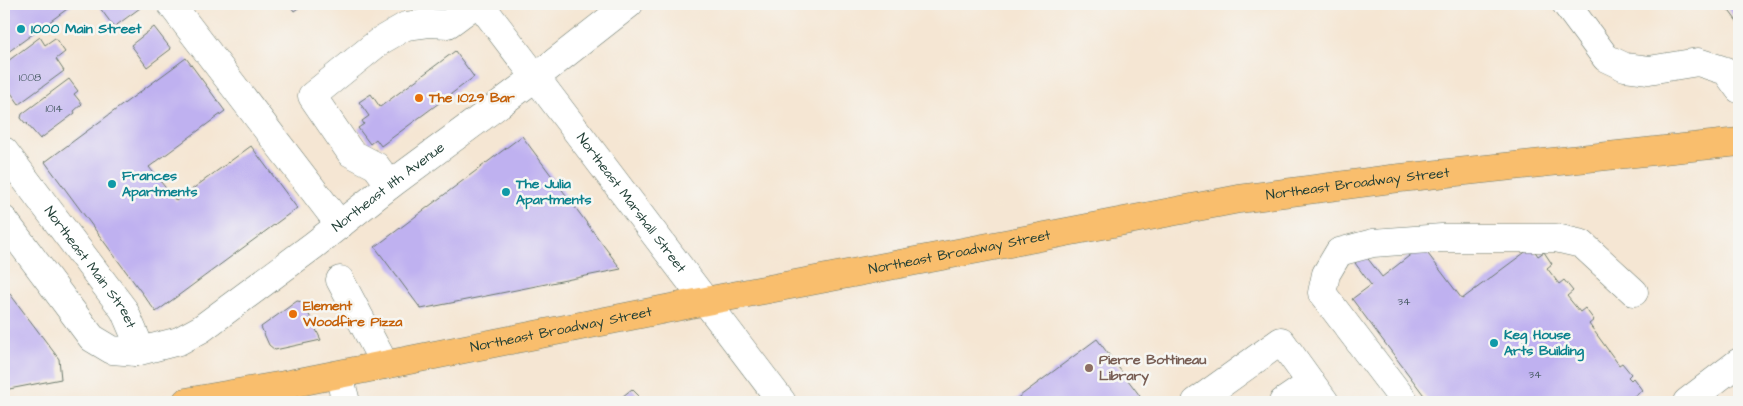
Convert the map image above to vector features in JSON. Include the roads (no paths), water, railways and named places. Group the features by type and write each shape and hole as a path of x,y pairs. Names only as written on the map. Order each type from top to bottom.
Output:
{"main road":[{"name":"Northeast Broadway Street","path":"196,401 339,375 706,301 1239,199 1390,179 1739,142"}],"street":[{"path":"171,4 340,226"},
{"path":"390,185 376,166 351,153 312,96 380,41 406,26 429,23 448,24 475,4"},
{"name":"Northeast Marshall Street","path":"480,4 782,402"},
{"name":"Northeast 11th Avenue","path":"136,352 179,341 201,329 340,226 390,185 536,77 629,4"},
{"path":"1566,4 1606,58 1625,67 1649,70 1698,62 1726,71 1739,90"},
{"path":"1712,67 1739,52"},
{"name":"Northeast Main Street","path":"4,151 124,310 136,338 136,352 112,350 92,338 4,220"},
{"path":"1406,402 1322,293 1326,274 1339,252 1373,243 1442,238 1556,238 1582,244 1634,292"},
{"path":"340,280 385,365"},
{"path":"1196,402 1280,341 1318,392 1283,402"},
{"path":"1687,402 1739,362"},
{"path":"339,375 346,402"}],"place":[{"name":"1000 Main Street","path":"21,29"},
{"name":"The 1029 Bar","path":"419,98"},
{"name":"Frances Apartments","path":"112,184"},
{"name":"The Julia Apartments","path":"506,192"},
{"name":"Element Woodfire Pizza","path":"293,314"},
{"name":"Keg House Arts Building","path":"1494,343"},
{"name":"Pierre Bottineau Library","path":"1089,368"}]}
